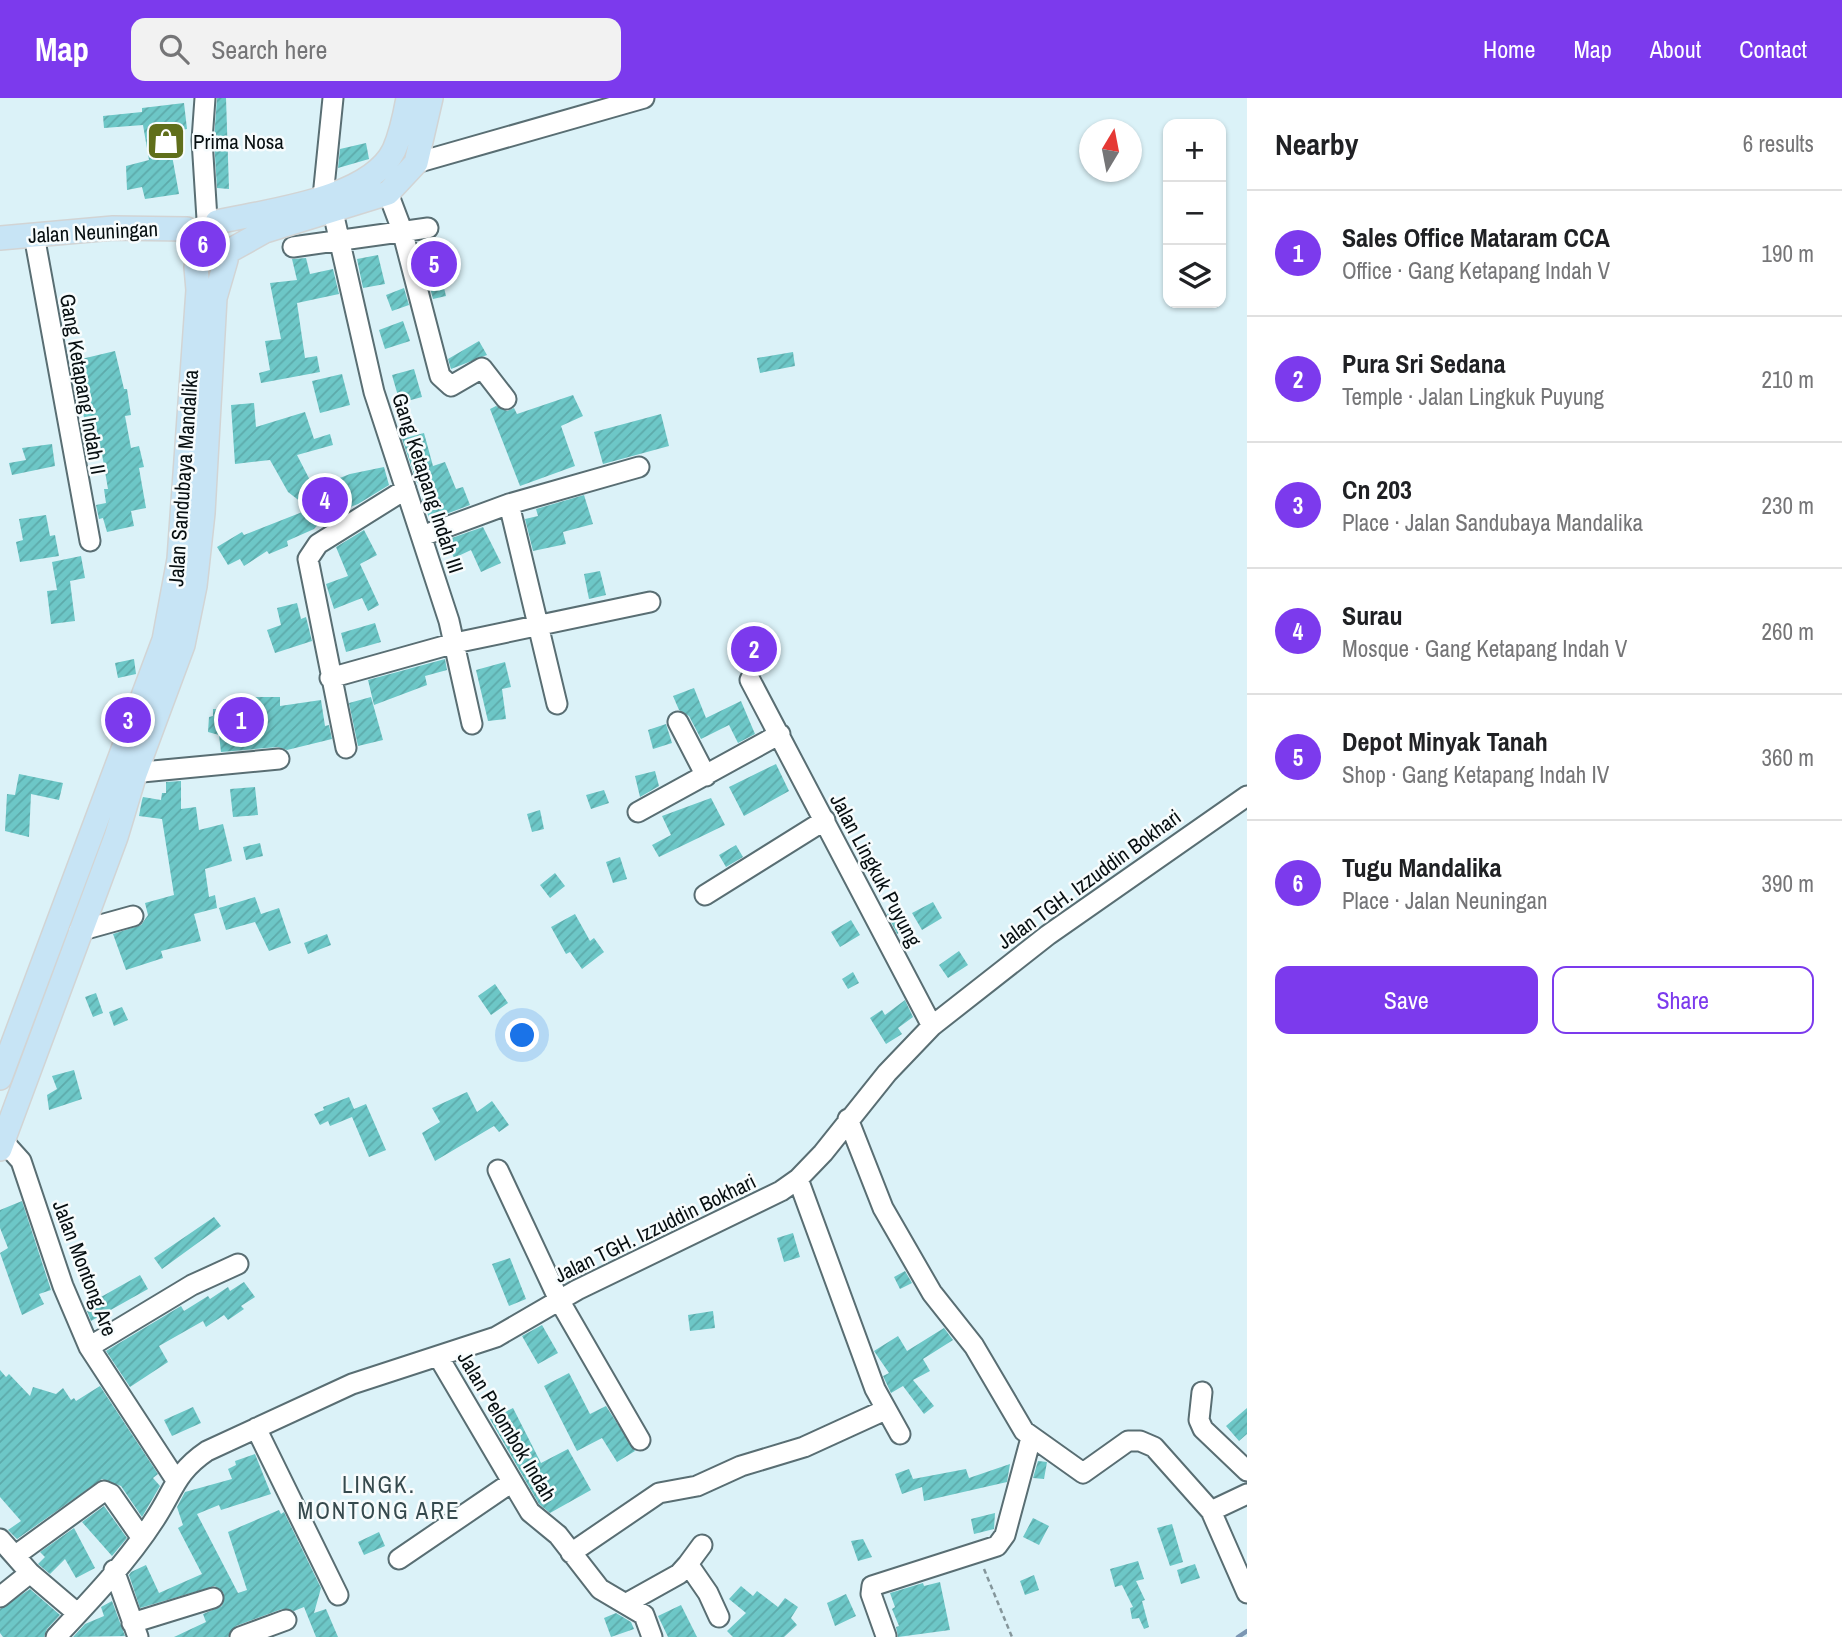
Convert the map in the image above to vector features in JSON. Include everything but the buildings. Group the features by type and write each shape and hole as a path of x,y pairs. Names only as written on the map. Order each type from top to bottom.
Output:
{"main road":[{"path":"408,98 403,122 387,161 356,186 328,204 265,231 228,255 217,267 195,267 187,260 182,250 182,239 204,223 328,204 388,193 416,163 431,98"},
{"path":"2,1145 9,1101 116,837 124,774 183,645 195,586 208,454 215,298 228,255 226,229 204,223"},
{"name":"Jalan Neuningan","path":"0,238 204,223"},
{"name":"Jalan Sandubaya Mandalika","path":"1,1071 124,774 175,593 198,290 195,267"}],"street":[{"path":"204,223 202,140 205,98"},
{"path":"328,204 333,98"},
{"path":"416,163 644,98"},
{"path":"388,193 440,376 451,386 482,368 506,398"},
{"name":"Gang Ketapang Indah III","path":"328,204 342,247 374,392 455,643 472,724"},
{"path":"293,247 342,247 403,240 428,228"},
{"name":"Gang Ketapang Indah II","path":"34,235 90,541"},
{"path":"422,536 509,504 639,467"},
{"path":"346,748 307,567 309,554 321,541 407,489"},
{"path":"509,504 556,704"},
{"path":"330,678 455,643 650,602"},
{"name":"Jalan Lingkuk Puyung","path":"750,680 932,1026"},
{"path":"678,722 706,776"},
{"path":"638,812 780,734"},
{"path":"124,774 279,759"},
{"name":"Jalan TGH. Izzuddin Bokhari","path":"56,1637 155,1520 187,1464 207,1451 352,1384 496,1337 559,1300 636,1260 748,1209 798,1179 932,1026 1048,935 1247,796"},
{"path":"705,895 825,820"},
{"path":"79,931 133,916"},
{"path":"848,1119 866,1169 892,1225 932,1293 974,1346 1017,1420 1031,1438 1083,1473 1123,1444 1140,1441 1154,1447 1210,1511 1247,1593"},
{"name":"Jalan Montong Are","path":"2,1145 21,1161 67,1296 89,1347 176,1480"},
{"path":"498,1170 559,1300 640,1440"},
{"path":"798,1179 885,1410 900,1434"},
{"path":"89,1347 192,1285 238,1264"},
{"name":"Jalan Pelombok Indah","path":"438,1356 530,1512 558,1535 600,1589 644,1615 652,1637"},
{"path":"1202,1392 1199,1420 1203,1429 1247,1471"},
{"path":"570,1553 659,1493 697,1486 741,1466 804,1447 885,1410"},
{"path":"256,1428 338,1595"},
{"path":"886,1636 871,1594 872,1586 998,1546 1005,1535 1031,1438"},
{"path":"399,1559 512,1482"},
{"path":"16,1555 104,1491 112,1495 141,1537"},
{"path":"1210,1511 1247,1494"},
{"path":"0,1539 30,1573 77,1613"},
{"path":"627,1603 679,1574 702,1545"},
{"path":"688,1564 708,1593 719,1617"},
{"path":"114,1570 135,1630 213,1598"},
{"path":"0,1597 30,1573"},
{"path":"240,1637 286,1620"}],"path":[{"path":"976,1553 1012,1637"}],"waterway":[{"path":"1238,1637 1247,1631"}],"place":[{"name":"Prima Nosa","path":"166,141"},
{"name":"Tugu Mandalika","path":"203,244"},
{"name":"Depot Minyak Tanah","path":"434,264"},
{"name":"Surau","path":"325,500"},
{"name":"Pura Sri Sedana","path":"754,649"},
{"name":"Cn 203","path":"128,720"},
{"name":"Sales Office Mataram CCA","path":"241,720"}],"district":[{"name":"LINGK. MONTONG ARE","path":"379,1497"}]}
